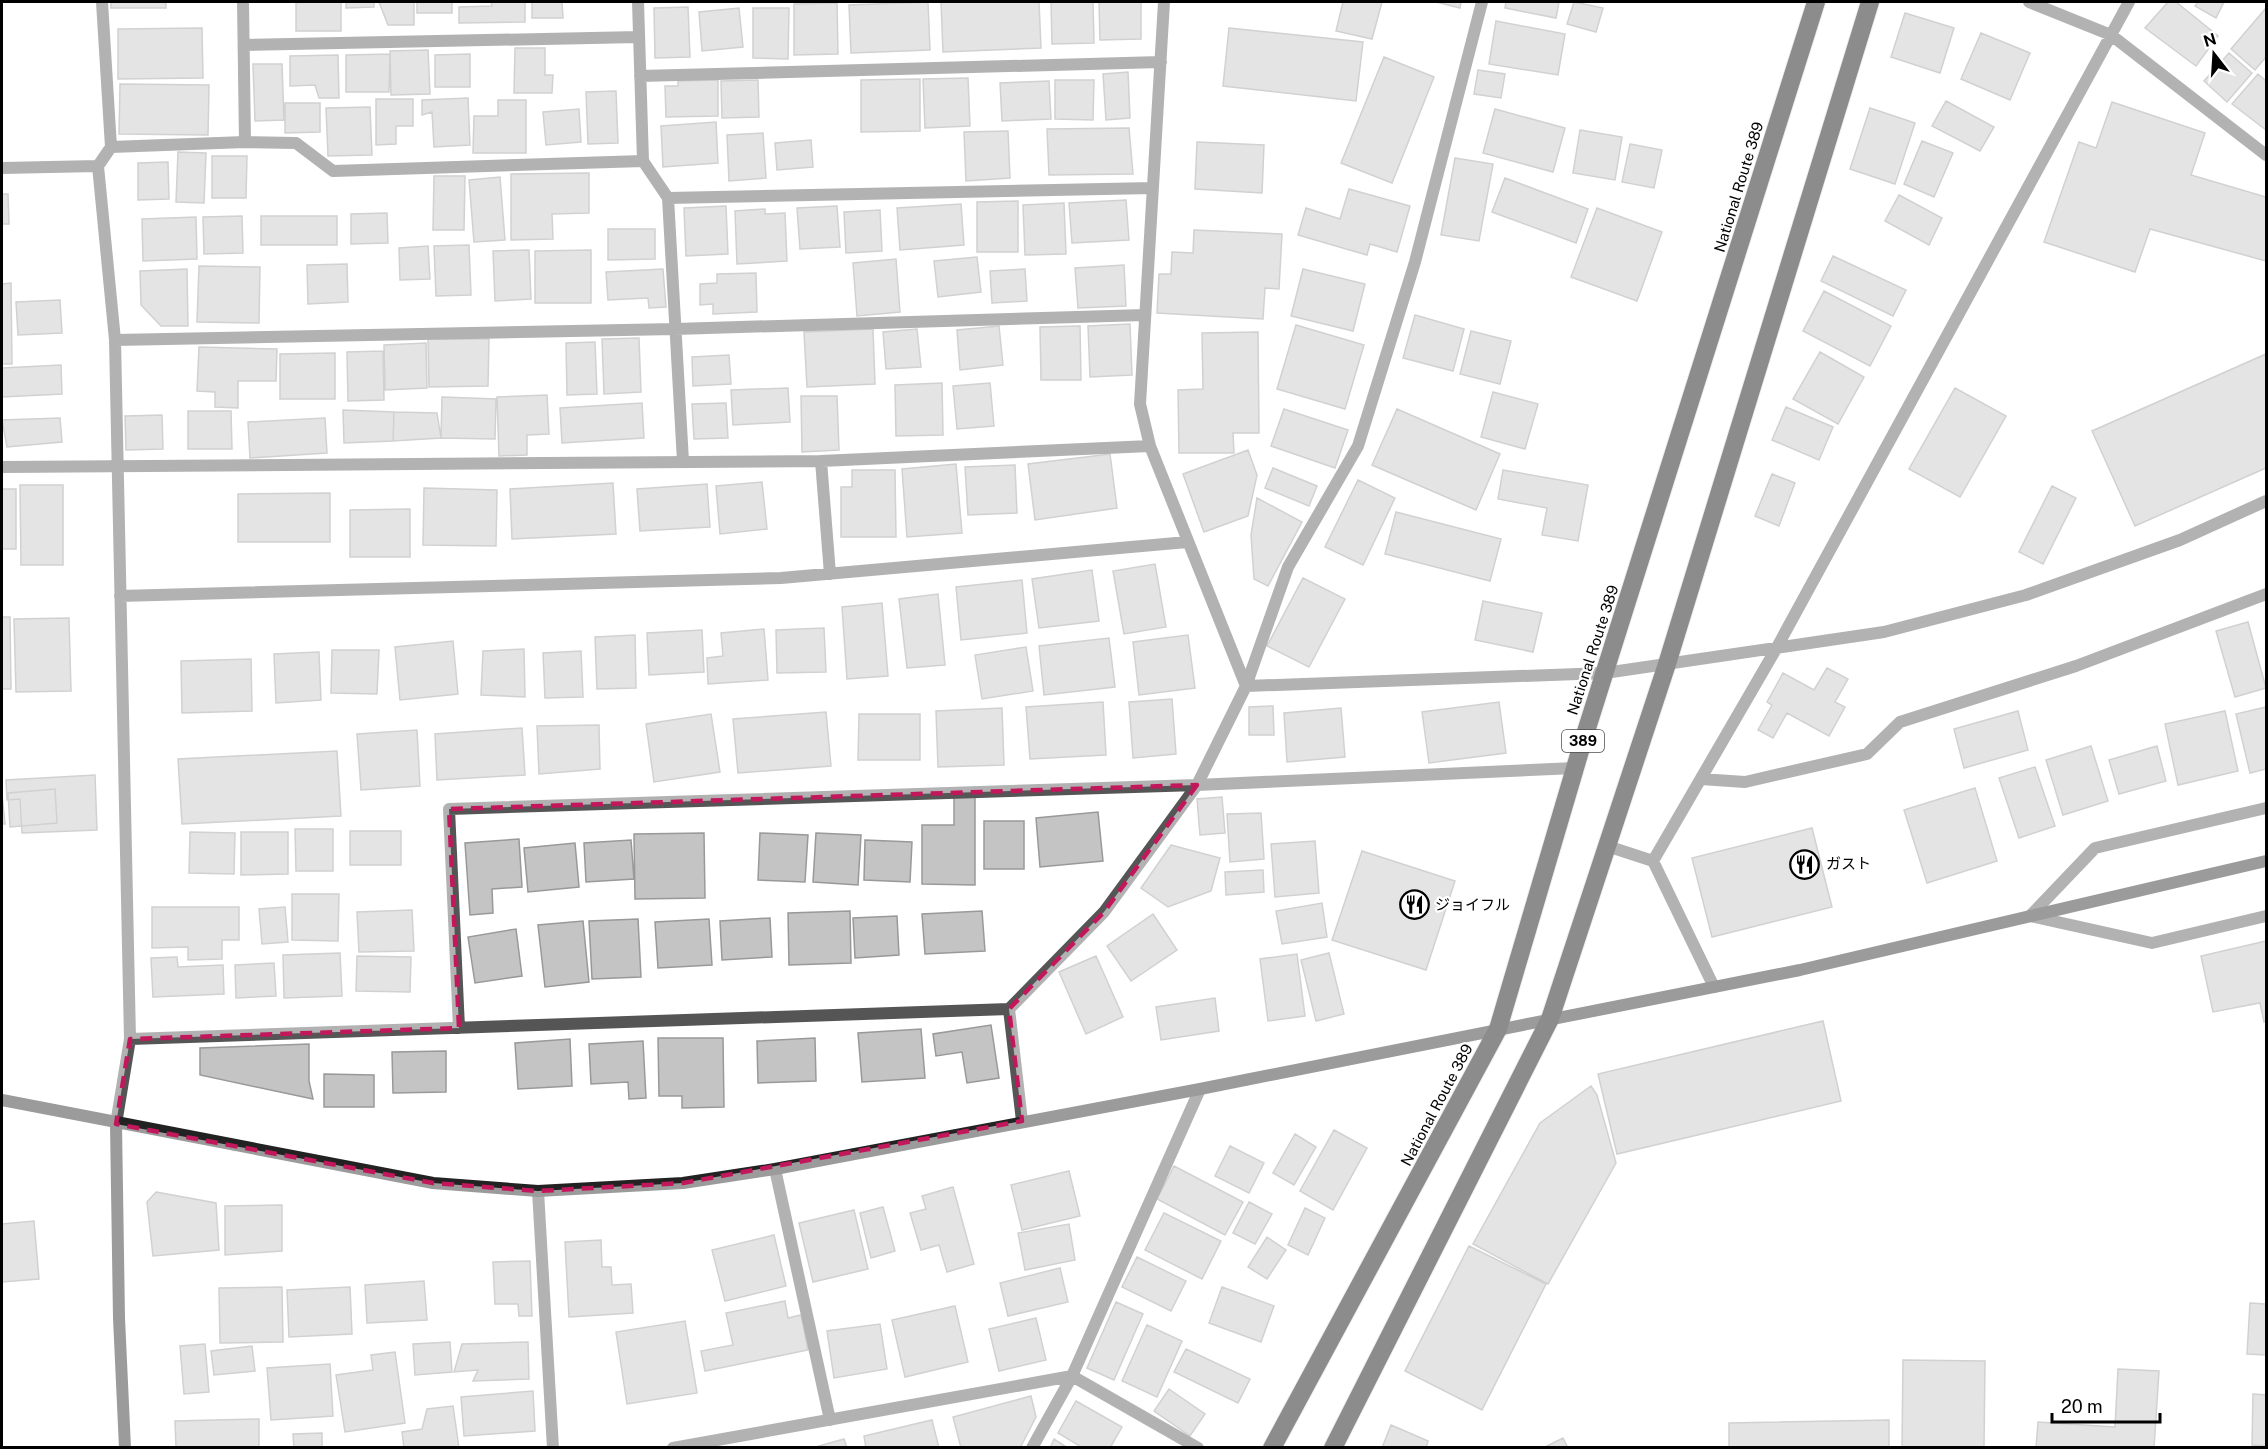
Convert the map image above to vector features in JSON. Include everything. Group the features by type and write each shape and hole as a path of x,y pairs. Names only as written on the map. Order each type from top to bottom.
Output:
{"highway":[{"name":"National Route 389","path":"1272,1448 1498,1029 1575,768 1816,2"},
{"path":"1333,1448 1550,1019 1667,664 1870,2"}],"street":[{"path":"102,2 111,147 98,166 114,340 130,1039 116,1124 119,1318 125,1448"},
{"path":"243,2 245,142"},
{"path":"638,2 643,161 668,198 683,461"},
{"path":"1164,2 1140,404 1150,446 1246,686"},
{"path":"130,1039 1008,1009 1104,912 1197,785 1246,686 1288,567 1358,446 1415,262 1482,2"},
{"path":"2029,2 2111,35 2266,155"},
{"path":"1653,861 1776,649 2129,2"},
{"path":"244,45 639,37"},
{"path":"640,76 1161,62"},
{"path":"111,147 245,142 296,143 333,171 643,161"},
{"path":"2,168 98,166"},
{"path":"668,198 1153,188"},
{"path":"114,340 675,329 1145,315"},
{"path":"2,467 820,461 1150,446"},
{"path":"820,461 830,574"},
{"path":"1246,686 1605,673 1884,633 2026,594 2180,540 2266,501"},
{"path":"120,596 781,578 1187,542"},
{"path":"1701,779 1745,782 1868,754 1900,722 2076,666 2266,594"},
{"path":"459,1028 449,809 1197,785 1575,768"},
{"path":"2030,916 2095,848 2266,808"},
{"path":"1607,846 1653,861 1714,987"},
{"path":"2,1100 116,1124 433,1183 538,1191 683,1183 776,1169 1200,1089 1714,987 2266,861"},
{"path":"2030,916 2152,943 2266,916"},
{"path":"1008,1009 1022,1121"},
{"path":"1032,1448 1072,1376 1200,1089"},
{"path":"776,1169 830,1420"},
{"path":"538,1191 553,1448"},
{"path":"673,1448 1072,1376 1198,1448"}],"highlighted area":[{"path":"1197,785 1104,912 1009,1009 1022,1121 683,1183 538,1191 433,1183 116,1124 130,1039 459,1028 449,809"}],"building":[{"path":"111,2 166,2 166,8 111,8"},
{"path":"296,2 341,2 341,31 296,31"},
{"path":"346,2 374,2 374,7 346,8"},
{"path":"379,2 414,2 414,25 388,25"},
{"path":"417,2 452,2 452,13 417,13"},
{"path":"491,2 525,2 525,22 459,23 459,7 492,6"},
{"path":"532,2 562,2 563,18 532,18"},
{"path":"928,2 930,50 851,53 849,5"},
{"path":"941,2 1039,2 1041,48 943,52"},
{"path":"1051,2 1093,2 1094,43 1052,44"},
{"path":"1099,2 1141,2 1141,39 1100,40"},
{"path":"1343,2 1382,2 1372,39 1336,31"},
{"path":"1436,2 1461,2 1460,8"},
{"path":"1506,2 1559,2 1556,18 1505,8"},
{"path":"1574,2 1603,8 1596,32 1567,24"},
{"path":"2168,2 2176,2 2218,36 2196,66 2145,28"},
{"path":"2198,2 2224,2 2216,18 2195,6"},
{"path":"837,3 838,54 794,55 794,4"},
{"path":"688,7 690,57 655,58 654,8"},
{"path":"739,8 743,47 702,51 699,12"},
{"path":"753,8 789,8 788,59 753,58"},
{"path":"2266,8 2266,57 2255,70 2231,49"},
{"path":"1905,13 1954,28 1940,73 1891,57"},
{"path":"1496,21 1565,34 1558,75 1489,64"},
{"path":"202,28 203,78 118,79 118,29"},
{"path":"1229,28 1363,42 1356,101 1223,86"},
{"path":"1981,33 2030,53 2010,100 1961,79"},
{"path":"515,48 545,48 545,75 553,75 552,93 514,93"},
{"path":"428,50 430,94 391,95 390,51"},
{"path":"2229,53 2252,73 2227,102 2204,81"},
{"path":"390,54 389,92 346,92 346,55"},
{"path":"470,54 470,87 435,87 435,55"},
{"path":"338,55 339,98 319,98 315,85 290,86 290,56"},
{"path":"1384,57 1434,77 1392,183 1341,163"},
{"path":"253,64 282,64 284,120 255,121"},
{"path":"1478,70 1505,74 1501,98 1474,94"},
{"path":"1128,72 1130,118 1106,120 1103,74"},
{"path":"2258,74 2266,81 2266,130 2232,104"},
{"path":"968,78 970,126 925,128 923,79"},
{"path":"920,79 920,131 861,132 861,80"},
{"path":"718,80 718,116 666,117 665,86 678,86 678,81"},
{"path":"758,80 759,117 722,118 721,81"},
{"path":"1055,80 1094,80 1093,120 1055,119"},
{"path":"1049,81 1051,119 1002,121 1000,83"},
{"path":"120,84 209,85 208,135 119,134"},
{"path":"616,91 618,143 588,144 586,92"},
{"path":"468,98 470,145 434,147 432,112 422,115 422,100"},
{"path":"376,99 413,99 413,126 396,126 396,144 376,145"},
{"path":"498,100 526,100 526,153 473,153 474,116 498,116"},
{"path":"1946,101 1994,127 1980,151 1932,126"},
{"path":"2112,102 2205,133 2191,175 2266,197 2266,261 2150,229 2135,272 2044,242 2079,142 2096,148"},
{"path":"285,103 320,103 320,132 285,133"},
{"path":"370,107 372,155 328,156 326,108"},
{"path":"1870,108 1915,123 1895,184 1850,169"},
{"path":"579,109 581,142 546,145 543,112"},
{"path":"1495,109 1565,128 1553,172 1483,153"},
{"path":"716,122 718,163 663,167 661,126"},
{"path":"1129,128 1133,174 1049,175 1047,129"},
{"path":"1580,130 1622,137 1615,180 1573,173"},
{"path":"1008,131 1010,178 966,181 964,132"},
{"path":"763,133 766,178 729,181 727,135"},
{"path":"811,140 813,167 777,170 775,143"},
{"path":"1922,141 1953,153 1934,197 1904,184"},
{"path":"1197,142 1264,145 1262,193 1195,189"},
{"path":"1630,144 1662,150 1654,188 1622,182"},
{"path":"178,152 206,153 204,203 176,202"},
{"path":"212,156 247,156 246,198 212,198"},
{"path":"1455,158 1493,164 1479,241 1441,235"},
{"path":"168,162 169,199 138,200 138,163"},
{"path":"589,173 589,213 552,214 553,239 511,240 511,174"},
{"path":"434,176 465,176 464,230 433,230"},
{"path":"500,177 505,240 474,242 469,180"},
{"path":"1505,178 1588,209 1576,243 1492,212"},
{"path":"1349,189 1410,206 1397,252 1370,244 1367,255 1298,235 1306,208 1340,219"},
{"path":"2,194 8,194 9,224 2,224"},
{"path":"1899,195 1942,218 1929,245 1885,221"},
{"path":"1126,200 1129,240 1072,243 1069,203"},
{"path":"1018,201 1018,252 977,252 977,202"},
{"path":"1064,203 1066,254 1025,255 1023,205"},
{"path":"961,204 964,245 900,250 897,208"},
{"path":"726,206 728,254 686,256 684,208"},
{"path":"837,206 840,247 800,249 797,208"},
{"path":"1597,208 1662,232 1637,301 1571,277"},
{"path":"765,209 765,214 785,213 787,261 737,264 735,211"},
{"path":"880,210 882,251 846,253 844,212"},
{"path":"387,213 388,243 351,244 351,214"},
{"path":"242,216 243,253 204,254 203,217"},
{"path":"261,216 337,216 337,245 261,245"},
{"path":"196,217 197,259 143,261 142,219"},
{"path":"608,229 655,229 655,259 608,260"},
{"path":"1194,230 1282,234 1279,289 1265,288 1263,319 1157,313 1159,274 1171,274 1172,252 1193,253"},
{"path":"469,245 471,295 436,296 434,246"},
{"path":"428,246 430,279 400,280 399,248"},
{"path":"529,250 531,299 495,301 493,251"},
{"path":"591,250 591,303 535,303 535,251"},
{"path":"1833,256 1906,290 1893,316 1821,281"},
{"path":"977,257 981,292 938,297 934,261"},
{"path":"896,259 900,312 857,316 853,263"},
{"path":"347,264 348,302 308,304 307,265"},
{"path":"1124,265 1126,306 1078,308 1075,268"},
{"path":"199,266 260,267 259,323 197,322"},
{"path":"187,269 188,326 161,326 141,305 140,271"},
{"path":"663,269 666,307 649,308 648,298 608,300 606,272"},
{"path":"1025,269 1027,301 992,303 990,271"},
{"path":"1303,269 1365,284 1353,331 1291,316"},
{"path":"756,273 757,312 713,314 713,304 700,305 700,284 717,283 717,274"},
{"path":"11,283 12,364 2,364 2,284"},
{"path":"1824,291 1891,326 1870,366 1803,331"},
{"path":"60,300 62,333 18,335 16,302"},
{"path":"1415,315 1464,329 1453,371 1403,358"},
{"path":"1130,324 1132,375 1090,377 1088,326"},
{"path":"1296,325 1364,345 1345,409 1277,389"},
{"path":"999,326 1003,365 960,370 957,330"},
{"path":"1080,326 1081,380 1041,380 1040,327"},
{"path":"873,329 875,384 807,387 804,332"},
{"path":"917,329 921,367 886,369 883,332"},
{"path":"1471,331 1511,341 1500,384 1460,374"},
{"path":"1258,332 1259,433 1233,433 1234,453 1179,453 1178,390 1203,389 1202,333"},
{"path":"639,338 641,392 604,394 602,339"},
{"path":"428,339 489,339 488,386 429,387"},
{"path":"595,342 597,394 567,395 566,343"},
{"path":"426,343 427,388 385,390 384,345"},
{"path":"199,347 277,349 276,381 238,381 238,408 215,407 215,392 197,391"},
{"path":"383,351 384,400 348,401 347,352"},
{"path":"1820,352 1864,377 1838,424 1793,399"},
{"path":"335,353 335,399 280,399 280,354"},
{"path":"2266,354 2266,468 2135,526 2092,431"},
{"path":"729,355 731,384 693,386 692,357"},
{"path":"61,365 62,394 2,397 2,368"},
{"path":"942,383 943,435 896,436 895,385"},
{"path":"990,383 994,426 957,429 953,386"},
{"path":"788,388 790,422 733,425 731,390"},
{"path":"1955,388 2006,416 1960,497 1909,469"},
{"path":"1493,392 1538,404 1525,449 1481,437"},
{"path":"547,395 549,434 527,435 527,455 499,456 497,397"},
{"path":"801,396 837,396 839,450 802,452"},
{"path":"442,397 496,399 495,439 441,438"},
{"path":"642,403 644,438 562,443 560,408"},
{"path":"726,403 728,438 694,439 692,404"},
{"path":"1786,407 1833,427 1819,460 1772,440"},
{"path":"1284,409 1348,430 1335,468 1271,446"},
{"path":"1397,409 1500,454 1476,510 1372,465"},
{"path":"343,410 394,412 393,441 344,443"},
{"path":"188,411 231,411 232,449 188,449"},
{"path":"394,412 437,413 441,438 393,441"},
{"path":"162,415 163,449 126,450 125,416"},
{"path":"60,418 62,442 7,447 2,420"},
{"path":"325,418 327,453 250,458 248,422"},
{"path":"1248,450 1257,475 1248,516 1204,532 1183,474"},
{"path":"1110,454 1117,508 1035,520 1028,464"},
{"path":"956,464 962,533 907,537 902,469"},
{"path":"1015,465 1017,513 968,515 965,467"},
{"path":"1273,468 1317,486 1309,506 1265,488"},
{"path":"852,470 895,470 896,537 841,537 841,487 852,487"},
{"path":"1503,470 1588,485 1578,541 1542,535 1547,508 1498,499"},
{"path":"1772,474 1795,483 1779,526 1755,516"},
{"path":"1358,480 1395,498 1363,565 1325,547"},
{"path":"762,482 767,529 720,534 716,486"},
{"path":"613,483 616,534 512,539 510,489"},
{"path":"707,484 710,527 640,531 637,489"},
{"path":"20,485 63,485 63,565 21,565"},
{"path":"2052,486 2076,498 2043,564 2019,552"},
{"path":"424,488 497,490 496,546 423,545"},
{"path":"2,489 16,489 16,549 2,549"},
{"path":"330,493 330,542 238,542 238,494"},
{"path":"1257,498 1302,522 1268,586 1254,579 1251,535"},
{"path":"410,509 410,557 350,557 350,510"},
{"path":"1396,512 1501,539 1490,581 1385,554"},
{"path":"1155,564 1166,627 1124,634 1113,571"},
{"path":"1092,570 1099,621 1039,628 1032,579"},
{"path":"1303,578 1345,599 1309,667 1267,646"},
{"path":"1022,580 1027,633 961,640 956,587"},
{"path":"938,594 945,665 907,668 899,599"},
{"path":"1483,601 1542,613 1533,652 1475,640"},
{"path":"882,603 888,676 847,679 842,607"},
{"path":"2,617 10,617 11,689 2,689"},
{"path":"69,618 71,691 16,692 14,619"},
{"path":"2248,622 2266,688 2235,697 2216,631"},
{"path":"824,628 826,672 777,673 776,630"},
{"path":"764,629 768,680 708,684 707,658 723,656 721,633"},
{"path":"702,630 704,672 649,675 647,633"},
{"path":"635,635 636,688 597,689 595,637"},
{"path":"1188,635 1195,688 1139,695 1133,642"},
{"path":"1109,638 1115,687 1044,695 1039,646"},
{"path":"453,641 458,694 400,700 395,647"},
{"path":"1026,647 1033,691 982,699 975,655"},
{"path":"524,649 525,697 481,695 483,651"},
{"path":"332,650 379,650 377,694 331,693"},
{"path":"581,651 583,697 545,698 543,653"},
{"path":"319,652 321,700 276,703 274,654"},
{"path":"251,659 252,711 182,713 181,661"},
{"path":"1827,668 1848,679 1835,702 1845,707 1829,736 1787,713 1773,738 1758,730 1772,705 1767,702 1783,673 1814,690"},
{"path":"1172,699 1176,754 1133,758 1129,702"},
{"path":"1103,702 1106,755 1030,759 1026,707"},
{"path":"1499,702 1506,753 1429,763 1422,712"},
{"path":"1273,706 1274,735 1249,735 1249,707"},
{"path":"2266,707 2266,769 2250,773 2236,714"},
{"path":"1002,708 1004,765 938,767 936,711"},
{"path":"1341,708 1345,757 1287,762 1284,713"},
{"path":"2018,711 2028,750 1964,768 1954,729"},
{"path":"2225,711 2238,771 2178,785 2165,724"},
{"path":"826,712 831,766 738,773 733,719"},
{"path":"711,714 720,772 654,782 646,724"},
{"path":"859,714 920,714 920,760 858,760"},
{"path":"599,725 600,769 539,774 537,726"},
{"path":"522,728 525,775 437,780 435,734"},
{"path":"417,730 420,786 361,790 357,734"},
{"path":"2091,746 2108,801 2063,815 2046,760"},
{"path":"2157,746 2166,781 2119,794 2109,760"},
{"path":"337,751 341,816 182,824 178,759"},
{"path":"2035,767 2055,826 2019,838 1999,778"},
{"path":"95,775 97,830 22,833 20,799 7,800 6,780"},
{"path":"1975,788 1997,861 1927,883 1904,810"},
{"path":"55,789 57,823 10,827 8,793"},
{"path":"2,794 5,824 2,824"},
{"path":"954,797 975,797 975,885 922,884 922,825 954,825"},
{"path":"1222,797 1225,833 1200,835 1197,799"},
{"path":"1098,812 1103,861 1040,867 1036,818"},
{"path":"1261,813 1264,859 1230,862 1227,814"},
{"path":"984,821 1024,821 1024,869 984,869"},
{"path":"1812,828 1832,907 1712,937 1692,858"},
{"path":"295,829 333,829 333,871 296,871"},
{"path":"350,831 401,831 401,865 350,865"},
{"path":"190,832 235,833 234,874 189,873"},
{"path":"241,832 288,832 288,874 241,875"},
{"path":"704,833 705,898 635,899 634,834"},
{"path":"760,833 808,835 805,882 758,880"},
{"path":"816,833 861,835 858,885 813,882"},
{"path":"519,839 522,887 492,889 493,913 470,915 465,843"},
{"path":"631,840 634,879 586,882 584,843"},
{"path":"865,840 912,842 910,882 864,880"},
{"path":"1315,841 1319,893 1275,897 1271,844"},
{"path":"575,843 579,887 528,892 524,848"},
{"path":"1171,845 1220,858 1211,891 1168,907 1141,888"},
{"path":"1362,851 1455,881 1426,970 1332,940"},
{"path":"1263,870 1264,892 1226,895 1225,872"},
{"path":"292,894 339,894 338,941 292,940"},
{"path":"1322,903 1327,937 1282,944 1276,911"},
{"path":"152,907 239,907 239,940 222,940 222,959 188,960 188,947 152,948"},
{"path":"285,907 288,942 262,944 259,909"},
{"path":"412,910 414,951 359,952 357,912"},
{"path":"850,911 851,963 789,965 788,913"},
{"path":"982,911 985,951 925,954 922,914"},
{"path":"1153,914 1177,950 1131,981 1107,946"},
{"path":"897,916 899,955 855,958 853,918"},
{"path":"770,918 772,957 722,960 720,921"},
{"path":"638,919 641,977 592,979 589,921"},
{"path":"709,919 712,965 658,968 655,922"},
{"path":"583,921 589,982 545,987 538,925"},
{"path":"516,929 522,976 475,983 468,937"},
{"path":"2266,941 2266,1021 2264,1022 2260,1003 2213,1012 2201,956"},
{"path":"340,953 342,996 284,998 283,955"},
{"path":"1329,953 1344,1014 1316,1021 1301,960"},
{"path":"1297,954 1305,1016 1268,1021 1260,959"},
{"path":"357,956 411,957 410,992 356,991"},
{"path":"1096,956 1123,1017 1086,1034 1059,972"},
{"path":"177,957 178,967 223,965 224,994 153,997 151,958"},
{"path":"274,963 276,996 236,998 235,965"},
{"path":"1215,998 1219,1031 1161,1040 1156,1007"},
{"path":"1823,1021 1841,1101 1617,1154 1598,1074"},
{"path":"991,1025 999,1078 967,1083 962,1052 936,1056 933,1034"},
{"path":"921,1029 925,1078 862,1082 858,1033"},
{"path":"658,1038 723,1038 724,1107 682,1108 682,1096 659,1096"},
{"path":"815,1038 816,1081 758,1083 757,1041"},
{"path":"570,1039 572,1086 518,1089 515,1043"},
{"path":"643,1041 646,1098 629,1099 628,1082 591,1084 589,1044"},
{"path":"309,1044 309,1081 313,1099 200,1075 200,1048"},
{"path":"446,1051 446,1092 393,1093 392,1052"},
{"path":"324,1074 374,1075 374,1107 324,1107"},
{"path":"1591,1086 1597,1095 1616,1163 1548,1284 1473,1244 1540,1123"},
{"path":"1334,1130 1367,1148 1333,1210 1300,1191"},
{"path":"1295,1134 1316,1147 1294,1185 1273,1173"},
{"path":"1230,1146 1264,1163 1249,1193 1215,1176"},
{"path":"1174,1166 1243,1202 1225,1235 1157,1199"},
{"path":"1069,1171 1080,1216 1022,1230 1011,1185"},
{"path":"953,1187 974,1264 947,1272 939,1245 921,1250 910,1213 926,1209 922,1196"},
{"path":"156,1192 216,1203 219,1250 153,1256 147,1202"},
{"path":"1249,1202 1272,1214 1255,1244 1233,1233"},
{"path":"282,1205 282,1251 225,1255 225,1206"},
{"path":"883,1207 895,1251 871,1258 860,1213"},
{"path":"1305,1208 1325,1218 1308,1255 1288,1245"},
{"path":"854,1210 868,1269 813,1282 799,1223"},
{"path":"1164,1213 1221,1241 1202,1279 1145,1250"},
{"path":"34,1221 39,1279 2,1282 2,1224"},
{"path":"1069,1224 1075,1260 1025,1270 1018,1233"},
{"path":"774,1235 786,1286 725,1301 712,1250"},
{"path":"1267,1237 1286,1250 1267,1279 1248,1267"},
{"path":"601,1240 602,1267 611,1267 612,1285 631,1284 633,1313 569,1317 565,1242"},
{"path":"1469,1246 1546,1284 1482,1410 1405,1371"},
{"path":"1137,1257 1186,1281 1171,1311 1122,1287"},
{"path":"530,1261 532,1316 519,1316 518,1304 495,1304 493,1262"},
{"path":"1060,1268 1068,1302 1008,1316 1000,1283"},
{"path":"424,1281 427,1320 367,1323 365,1285"},
{"path":"282,1287 283,1342 220,1343 219,1288"},
{"path":"350,1287 352,1334 289,1337 287,1290"},
{"path":"1222,1287 1274,1306 1261,1342 1209,1323"},
{"path":"785,1301 788,1318 801,1315 808,1350 705,1371 701,1351 733,1345 726,1313"},
{"path":"1116,1302 1143,1314 1114,1380 1087,1368"},
{"path":"2250,1303 2266,1304 2266,1355 2247,1354"},
{"path":"955,1306 968,1362 905,1377 892,1320"},
{"path":"1036,1318 1046,1360 999,1371 989,1329"},
{"path":"685,1321 697,1393 627,1404 616,1332"},
{"path":"880,1324 887,1369 834,1378 827,1331"},
{"path":"1147,1325 1182,1341 1157,1397 1122,1381"},
{"path":"450,1342 452,1372 415,1375 413,1344"},
{"path":"528,1342 529,1379 473,1381 478,1370 454,1372 462,1344"},
{"path":"205,1344 209,1392 184,1394 180,1346"},
{"path":"252,1346 255,1371 214,1375 211,1351"},
{"path":"1186,1349 1250,1379 1238,1403 1174,1372"},
{"path":"395,1352 405,1423 345,1432 336,1375 373,1370 371,1355"},
{"path":"1903,1360 1985,1361 1984,1448 1902,1448"},
{"path":"330,1364 333,1416 271,1420 267,1368"},
{"path":"2118,1369 2159,1371 2154,1448 2036,1448 2038,1422 2115,1427"},
{"path":"1169,1389 1205,1414 1190,1436 1154,1411"},
{"path":"533,1391 535,1431 464,1436 461,1397"},
{"path":"2253,1394 2266,1395 2266,1446 2252,1445"},
{"path":"1031,1396 1036,1417 1020,1448 961,1448 953,1417"},
{"path":"1076,1401 1122,1427 1110,1448 1083,1448 1058,1433"},
{"path":"453,1406 459,1448 404,1448 402,1432 422,1429 427,1409"},
{"path":"259,1419 259,1448 176,1448 175,1421"},
{"path":"932,1420 939,1448 866,1448 864,1436"},
{"path":"1889,1420 1889,1448 1729,1448 1729,1423"},
{"path":"1391,1425 1428,1441 1426,1448 1382,1448"},
{"path":"322,1433 322,1448 294,1448 293,1434"},
{"path":"1563,1438 1568,1448 1543,1448"},
{"path":"844,1439 847,1448 812,1448"},
{"path":"1054,1439 1068,1448 1050,1448"}],"place":[{"name":"ガスト","path":"1805,864"},
{"name":"ジョイフル","path":"1414,905"}]}
